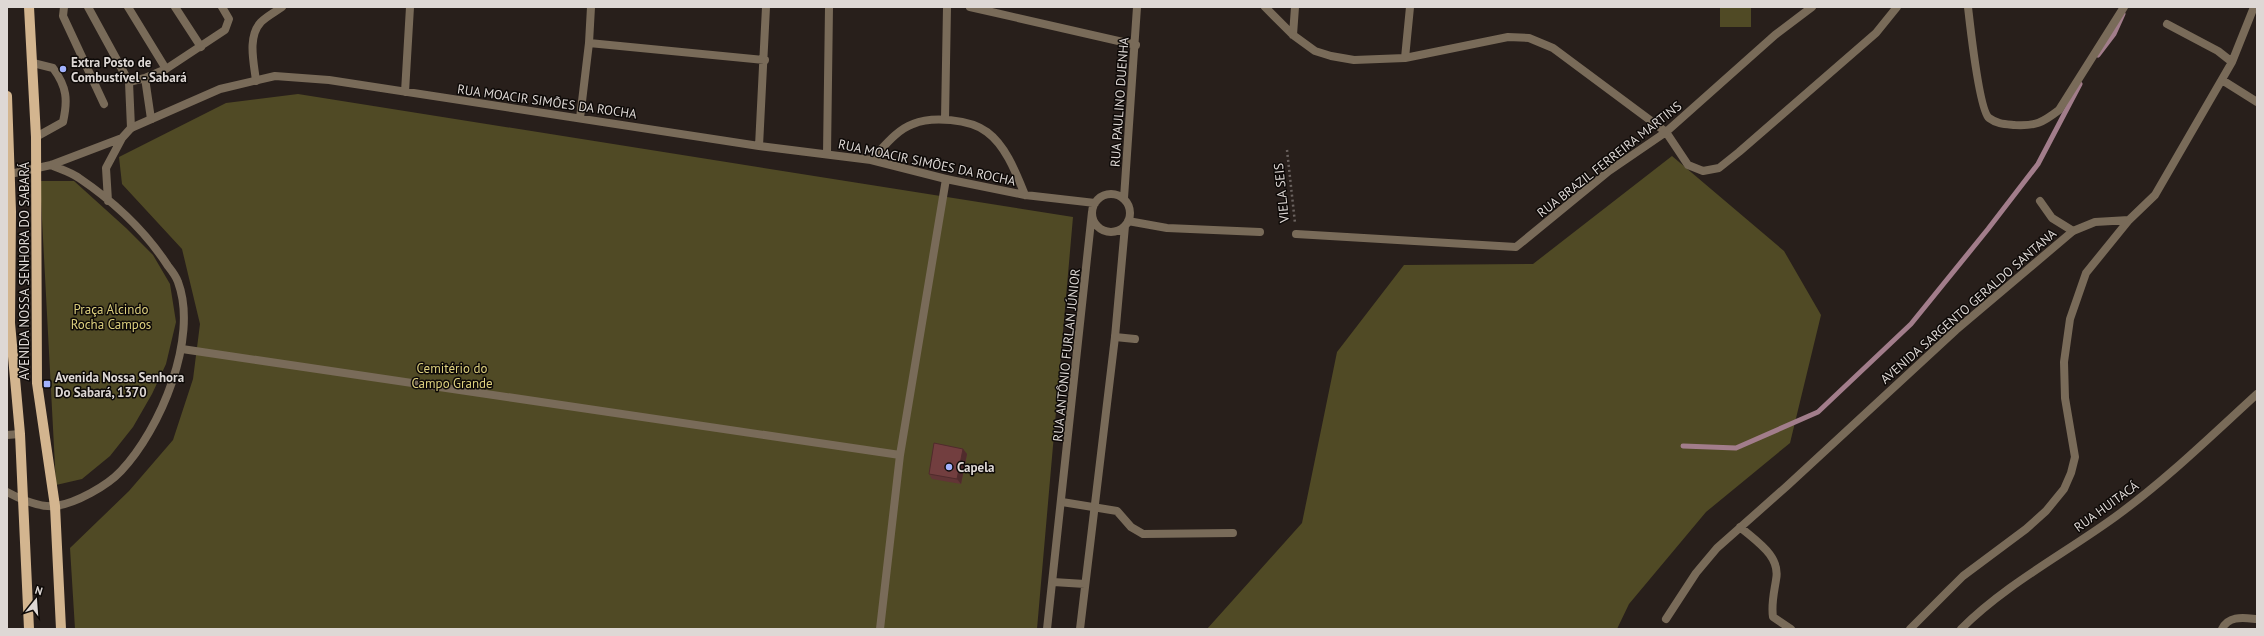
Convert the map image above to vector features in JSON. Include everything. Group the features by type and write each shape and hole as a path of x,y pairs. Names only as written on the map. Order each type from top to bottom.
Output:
{"main road":[{"name":"AVENIDA NOSSA SENHORA DO SABARÁ","path":"29,7 36,137 36,376 55,506 61,629"},
{"name":"AVENIDA NOSSA SENHORA DO SABARÁ","path":"7,96 10,174 9,324 20,434 29,629"}],"street":[{"path":"64,7 62,16 104,104"},
{"path":"88,7 129,82 131,128"},
{"path":"128,7 166,69"},
{"path":"176,7 200,47"},
{"path":"129,82 145,78 166,69 225,30 229,19 222,7"},
{"path":"256,81 252,46 254,34 260,23 282,7"},
{"path":"405,92 410,7"},
{"path":"580,118 589,43 591,7"},
{"path":"759,146 765,60 766,7"},
{"path":"827,154 829,7"},
{"path":"945,119 947,7"},
{"path":"970,7 1136,45"},
{"name":"RUA PAULINO DUENHA","path":"1124,198 1136,45 1137,7"},
{"path":"1265,7 1293,35 1315,51 1331,56 1354,60 1405,58 1508,37 1529,38 1553,48 1666,132 1688,165 1703,170 1719,168 1876,33 1897,7"},
{"path":"1293,35 1296,7"},
{"path":"1405,58 1410,7"},
{"name":"RUA BRAZIL FERREIRA MARTINS","path":"1296,234 1516,247 1598,179 1666,132 1776,35 1812,7"},
{"path":"1968,7 1982,102 1987,117 1999,124 2032,125 2045,121 2059,110 2124,7"},
{"path":"1910,629 1963,576 2046,511 2064,489 2071,473 2075,457 2065,398 2064,362 2070,319 2086,273 2129,220 2155,195 2232,62 2254,7"},
{"path":"2167,24 2218,51 2232,62"},
{"path":"589,43 765,60"},
{"path":"33,63 53,68 61,78 68,103 63,122 36,137"},
{"name":"RUA MOACIR SIMÕES DA ROCHA","path":"10,174 51,165 122,138 131,128 220,89 275,76 321,80 759,146 871,160 946,179 1093,207"},
{"path":"145,78 151,119"},
{"path":"2222,80 2257,102"},
{"path":"871,160 895,135 913,124 945,119 975,125 988,132 1002,148 1013,167 1024,195"},
{"path":"108,201 106,168 122,138"},
{"path":"7,492 23,501 55,506 84,498 121,472 146,438 165,401 177,371 182,349 185,321 178,282 154,245 108,201 78,177 51,165"},
{"path":"880,629 900,456 946,179"},
{"path":"1080,629 1093,506 1115,337 1127,224 1131,213 1129,205 1124,198 1116,194 1108,194 1100,197 1093,207 1095,223 1104,230 1115,231 1127,224 1167,228 1260,232"},
{"path":"2040,201 2052,218 2073,232"},
{"name":"RUA ANTÔNIO FURLAN JÚNIOR","path":"1047,629 1093,207"},
{"name":"AVENIDA SARGENTO GERALDO SANTANA","path":"1666,619 1696,573 1716,548 1956,330 2073,232 2095,222 2129,220"},
{"path":"1115,337 1135,339"},
{"path":"182,349 900,456"},
{"name":"RUA HUITACÁ","path":"1961,629 1977,613 2023,578 2116,516 2181,464 2257,394"},
{"path":"7,435 20,434"},
{"path":"1062,502 1117,511 1131,527 1143,534 1233,533"},
{"path":"1740,527 1775,560 1777,575 1771,606 1773,616 1782,627 1791,629"},
{"path":"1053,582 1085,584"},
{"path":"2222,629 2225,624 2237,617 2257,619"}],"path":[{"name":"VIELA SEIS","path":"1287,150 1296,234"}],"green space":[{"path":"1720,7 1751,7 1751,27 1720,27"},
{"name":"Cemitério do Campo Grande","path":"298,94 1073,217 1037,629 75,629 70,548 129,491 173,440 193,379 200,324 182,249 122,184 119,157 226,103"},
{"path":"1672,156 1784,251 1821,315 1790,443 1706,512 1629,604 1617,629 1207,629 1302,523 1337,352 1404,265 1533,264"},
{"name":"Praça Alcindo Rocha Campos","path":"40,181 74,181 126,228 153,255 170,284 176,322 166,364 152,394 133,427 110,456 82,479 56,485"}],"building":[{"name":"Capela","path":"934,443 963,449 957,479 929,474"}],"waterway":[{"path":"2098,55 2114,34 2123,14"},
{"path":"1683,446 1736,448 1818,412 1911,324 1988,229 2038,164 2080,84"}],"place":[{"name":"Extra Posto de Combustível - Sabará","path":"63,69"},
{"name":"Avenida Nossa Senhora Do Sabará, 1370","path":"47,384"},
{"name":"Capela","path":"949,467"}]}
